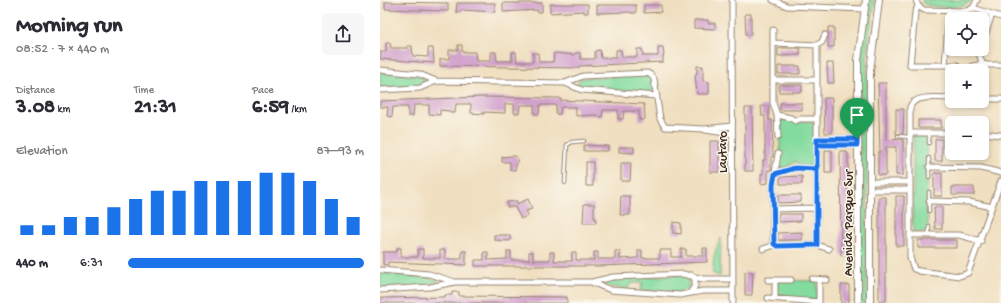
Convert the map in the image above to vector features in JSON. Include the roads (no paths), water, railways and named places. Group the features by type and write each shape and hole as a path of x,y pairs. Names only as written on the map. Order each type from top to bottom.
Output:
{"street":[{"name":"Lautaro","path":"732,0 733,303"},
{"path":"773,0 786,6 865,10"},
{"name":"Avenida Parque Sur","path":"858,303 858,54 866,0"},
{"name":"Avenida Parque Sur","path":"870,303 870,60 879,0"},
{"path":"916,0 918,6 924,10 966,11 973,8 977,0"},
{"path":"918,6 915,13 910,65 945,65"},
{"path":"973,8 1001,17"},
{"path":"945,64 949,10"},
{"path":"989,23 992,14"},
{"path":"773,30 774,107 777,115 778,137"},
{"path":"774,43 816,45 822,42 824,35"},
{"path":"816,45 817,245"},
{"path":"980,56 982,62 987,65 1001,65"},
{"path":"380,70 424,75 436,81"},
{"path":"380,90 424,86 436,81 565,83 583,76 646,73 651,75 654,79 660,119 665,127 704,129 732,134"},
{"path":"424,75 426,81 424,86"},
{"path":"578,78 578,89"},
{"path":"773,80 817,80"},
{"path":"565,83 578,89 657,96"},
{"path":"945,98 919,99 912,101 910,110 910,261 914,269 919,271 960,276 966,275 972,267 1001,181"},
{"path":"989,98 1001,99"},
{"path":"777,115 791,118 795,121 800,118 817,118"},
{"path":"704,129 732,126"},
{"path":"910,135 945,133"},
{"path":"989,134 1001,135"},
{"path":"817,142 857,142"},
{"path":"775,245 773,241 773,185 778,154"},
{"path":"929,167 981,168 1001,173"},
{"path":"776,172 795,168 817,169"},
{"path":"870,182 910,182"},
{"path":"870,190 910,190"},
{"path":"929,201 969,202 992,207"},
{"path":"773,209 818,208"},
{"path":"910,235 959,235 981,241"},
{"path":"763,249 775,245 817,245 829,249"},
{"path":"380,270 429,274 455,282"},
{"path":"380,290 430,287 455,282 592,282 613,277 683,274 703,279 732,279"},
{"path":"689,293 695,286 695,279 691,275"},
{"path":"812,279 827,280"},
{"path":"768,280 791,280"},
{"path":"775,280 775,298"},
{"path":"768,298 819,302 819,280"},
{"path":"592,282 611,290 680,295 689,293 733,291"}],"lane":[{"path":"929,133 929,143"},
{"path":"898,136 910,135"},
{"path":"565,184 567,145 572,142 584,141"},
{"path":"929,158 929,177"},
{"path":"929,192 929,211"},
{"path":"929,226 929,235"}]}
